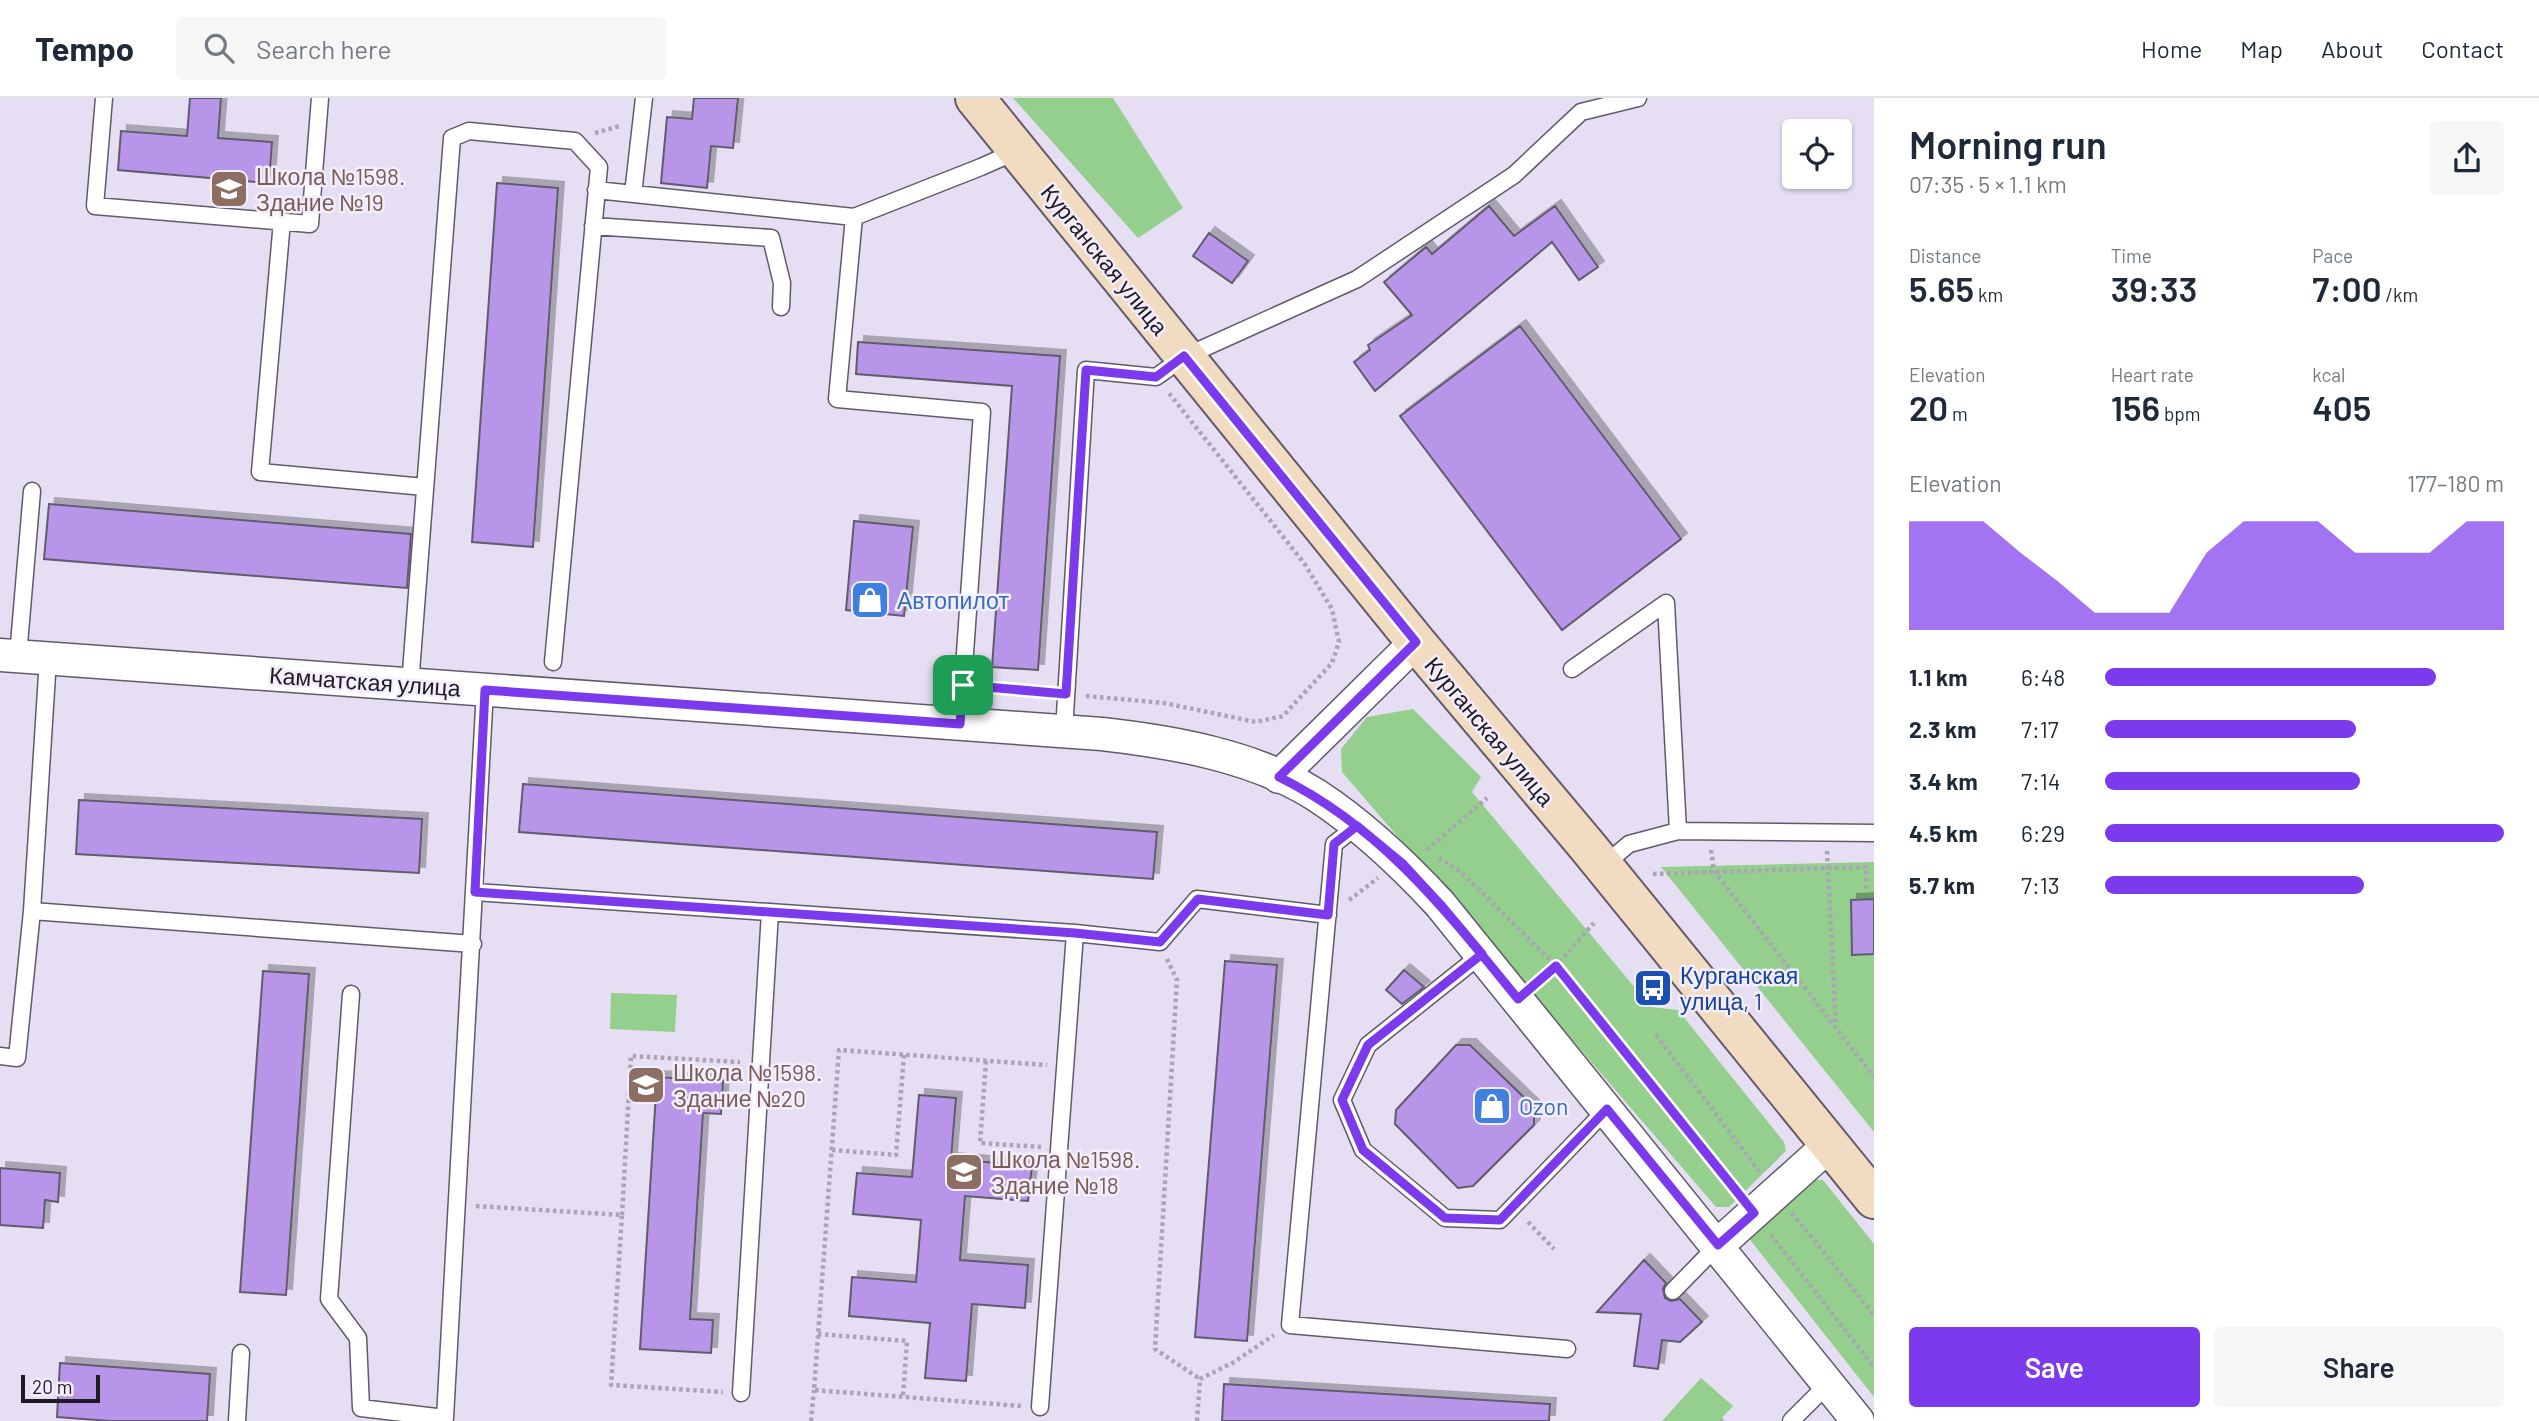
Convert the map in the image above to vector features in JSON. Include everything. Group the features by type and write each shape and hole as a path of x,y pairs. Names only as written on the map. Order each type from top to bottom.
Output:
{"street":[{"name":"Курганская улица","path":"975,98 1017,150 1170,367 1416,642 1603,866 1874,1199"},
{"path":"1279,777 1416,642"},
{"name":"Камчатская улица","path":"22,657 1148,739 1196,748 1240,761 1279,777 1315,794 1357,826 1403,864 1440,904 1858,1421"},
{"path":"1718,1245 1829,1146"}],"lane":[{"path":"104,98 95,206 310,224 320,98"},
{"path":"634,194 644,98"},
{"path":"1064,731 1086,370 1170,367 1357,279 1514,175 1581,111 1638,98"},
{"path":"410,685 452,138 470,131 575,141 598,166 553,662"},
{"path":"596,190 854,217 1017,150"},
{"path":"854,217 837,398 982,412 960,724"},
{"path":"282,222 260,472 425,486"},
{"path":"593,226 771,238 782,283 781,307"},
{"path":"0,1056 17,1058 32,911 22,657 32,491"},
{"path":"1572,669 1666,603 1678,831"},
{"path":"351,994 330,1299 358,1338 362,1408 445,1418 485,690"},
{"path":"1357,826 1334,844 1290,1325 1567,1349"},
{"path":"1603,866 1629,844 1678,831 1874,833"},
{"path":"475,892 1075,933 1160,942 1198,899 1328,915"},
{"path":"32,911 473,944"},
{"path":"741,1392 770,912"},
{"path":"1040,1407 1075,933"},
{"path":"1482,954 1368,1045 1342,1100 1363,1150 1445,1218 1500,1220 1607,1109"},
{"path":"1673,1291 1718,1245"},
{"path":"237,1421 241,1353"},
{"path":"1791,1421 1828,1384"}],"path":[{"path":"599,131 626,125"},
{"path":"963,685 1164,703 1256,722 1283,716 1332,663 1339,642 1332,609 1304,563 1170,367"},
{"path":"1487,798 1426,850 1461,872 1556,966 1874,1367"},
{"path":"1710,831 1714,871 1874,1077"},
{"path":"1827,832 1836,1028"},
{"path":"1653,874 1866,867 1866,889"},
{"path":"1328,915 1379,877"},
{"path":"1518,999 1556,966 1594,923"},
{"path":"1160,942 1177,981 1155,1349 1200,1379"},
{"path":"811,1421 839,1050 1065,1066"},
{"path":"832,1150 896,1155 904,1055"},
{"path":"741,1392 611,1385 631,1056 761,1063"},
{"path":"986,1061 981,1143 1059,1148"},
{"path":"491,1207 622,1215"},
{"path":"1515,1207 1554,1249"},
{"path":"1200,1379 1234,1362 1290,1325"},
{"path":"818,1334 907,1340 903,1397"},
{"path":"1197,1421 1200,1379"},
{"path":"814,1390 1040,1407"}],"green space":[{"path":"1013,98 1113,98 1183,208 1138,238"},
{"path":"1413,709 1481,777 1472,792 1651,1007 1678,1010 1784,1142 1786,1151 1729,1207 1716,1207 1342,772 1341,749 1367,717"},
{"path":"1874,862 1874,1132 1661,867"},
{"path":"611,993 677,995 675,1032 610,1029"},
{"path":"1807,1179 1823,1180 1874,1244 1874,1397 1747,1236"},
{"path":"1701,1378 1733,1406 1719,1421 1662,1421"}],"building":[{"path":"190,98 221,98 218,138 272,142 269,183 118,170 121,131 187,136"},
{"path":"694,98 738,98 733,148 711,146 707,188 661,183 667,117 692,119"},
{"path":"497,183 558,188 533,547 472,542"},
{"path":"1489,206 1514,236 1555,206 1598,267 1579,280 1552,242 1375,391 1354,362 1370,350 1368,345 1412,315 1384,282 1426,247 1432,254"},
{"path":"1209,233 1248,261 1232,283 1193,256"},
{"path":"1520,326 1681,539 1562,630 1400,416"},
{"path":"858,342 1060,356 1038,670 992,667 1012,386 856,374"},
{"path":"49,504 411,534 407,588 44,559"},
{"path":"854,521 913,527 904,616 846,610"},
{"path":"523,784 1157,832 1153,879 519,832"},
{"path":"79,800 422,819 419,873 76,854"},
{"path":"1874,899 1874,954 1852,955 1851,900"},
{"path":"1225,961 1277,965 1247,1341 1195,1337"},
{"path":"1404,970 1424,987 1402,1004 1386,990"},
{"path":"263,971 309,974 286,1295 240,1292"},
{"path":"1456,1045 1470,1045 1534,1107 1534,1125 1473,1186 1458,1188 1395,1124 1396,1110"},
{"path":"657,1077 723,1081 721,1114 703,1113 690,1319 713,1320 711,1353 640,1349"},
{"path":"919,1095 956,1098 951,1159 1032,1166 1028,1201 965,1196 960,1260 1028,1265 1025,1308 972,1304 966,1381 925,1378 930,1323 849,1316 852,1277 916,1282 921,1220 853,1214 857,1173 912,1177"},
{"path":"0,1168 60,1173 58,1202 45,1200 43,1228 0,1225"},
{"path":"1644,1260 1666,1283 1663,1289 1665,1298 1671,1301 1680,1299 1702,1322 1680,1342 1662,1340 1658,1369 1634,1366 1641,1314 1597,1312"},
{"path":"60,1363 210,1374 207,1421 110,1421 57,1417"},
{"path":"1224,1384 1550,1404 1549,1421 1222,1421"}],"place":[{"name":"Школа №1598. Здание №19","path":"229,189"},
{"name":"Автопилот","path":"870,600"},
{"name":"Курганская улица, 1","path":"1653,988"},
{"name":"Школа №1598. Здание №20","path":"646,1085"},
{"name":"Ozon","path":"1492,1106"},
{"name":"Школа №1598. Здание №18","path":"964,1172"}],"route":[{"path":"963,685 960,724 485,690 475,892 1075,933 1160,942 1198,899 1328,915 1334,844 1357,826 1403,864 1440,904 1482,954 1368,1045 1342,1100 1363,1150 1445,1218 1500,1220 1607,1109 1718,1245 1754,1213 1556,966 1518,999 1440,904 1403,864 1357,826 1315,794 1279,777 1416,642 1184,356 1156,377 1086,370 1066,694 963,685"}]}
